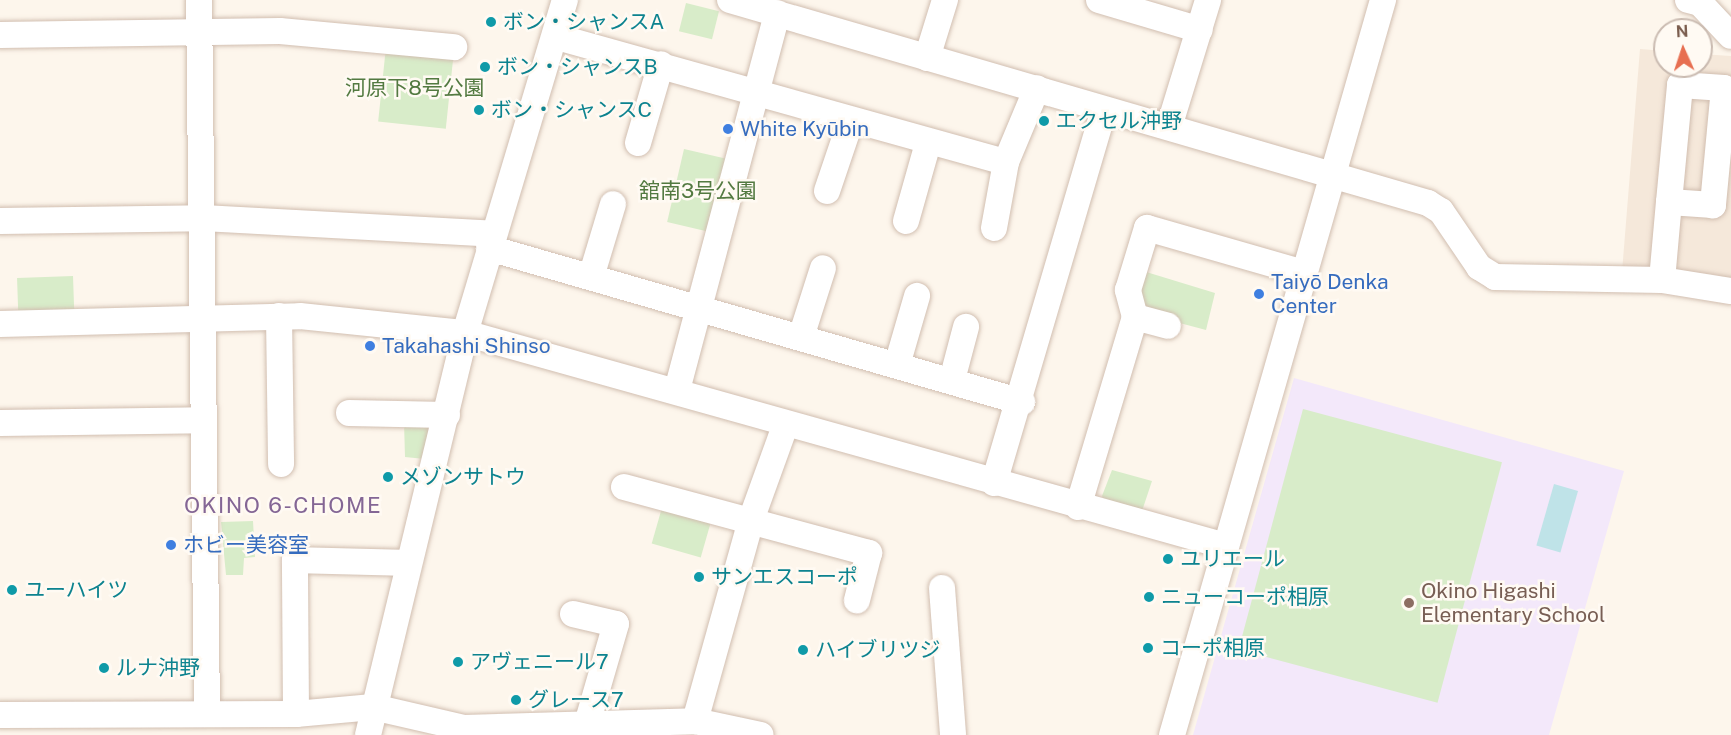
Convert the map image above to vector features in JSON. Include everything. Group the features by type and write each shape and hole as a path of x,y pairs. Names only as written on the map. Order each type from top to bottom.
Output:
{"street":[{"path":"199,0 202,30 207,714"},
{"path":"368,735 465,333 491,241 556,37 565,0"},
{"path":"730,0 1036,88 1104,110 1334,173 1441,211 1479,267 1495,277 1662,280 1731,291"},
{"path":"927,58 945,0"},
{"path":"1099,0 1131,4 1200,30"},
{"path":"1170,127 1208,0"},
{"path":"1172,735 1383,0"},
{"path":"1688,0 1700,3 1731,36"},
{"path":"677,390 777,13"},
{"path":"0,35 202,30 315,32 454,47"},
{"path":"556,37 661,64 850,123 1006,162"},
{"path":"638,143 661,64"},
{"path":"1662,280 1669,202 1680,84 1724,88 1713,205 1669,202"},
{"path":"994,228 1006,162 1036,88"},
{"path":"994,483 1022,402 1104,110"},
{"path":"827,191 850,123"},
{"path":"906,221 928,143"},
{"path":"591,277 613,204"},
{"path":"0,221 202,218 491,241 591,277 1022,402"},
{"path":"1078,507 1135,317 1128,290 1147,228 1304,273"},
{"path":"801,337 823,267"},
{"path":"897,365 917,296"},
{"path":"0,324 279,316 465,333 677,390 785,426 1226,546"},
{"path":"279,316 281,464"},
{"path":"1135,317 1168,326"},
{"path":"952,380 966,327"},
{"path":"349,412 447,415"},
{"path":"0,423 204,420"},
{"path":"700,727 751,520 785,426"},
{"path":"624,487 870,553 857,600"},
{"path":"296,714 296,560 408,563"},
{"path":"942,588 953,735"},
{"path":"573,614 616,624 586,724"},
{"path":"0,714 144,725 207,714 296,714 373,707 464,728 504,731 586,724 700,727 761,735"}],"shaded area":[{"path":"1640,49 1653,50 1653,78 1713,78 1713,55 1731,56 1731,281 1710,274 1681,275 1671,265 1677,216 1716,212 1728,85 1674,80 1651,272 1622,272"},
{"path":"1711,94 1710,189 1686,199 1677,187 1684,98"},
{"name":"Okino Higashi Elementary School","path":"1294,378 1624,471 1549,735 1193,735"}],"green space":[{"path":"686,3 719,11 712,39 679,31"},
{"name":"河原下8号公園","path":"386,47 454,54 446,129 378,122"},
{"name":"舘南3号公園","path":"684,149 731,160 714,233 667,222"},
{"path":"1143,271 1215,293 1206,330 1142,313 1135,292"},
{"path":"73,276 74,314 18,316 17,278"},
{"path":"1303,409 1502,462 1438,703 1239,650"},
{"path":"404,422 428,423 434,433 425,459 405,457"},
{"path":"1112,470 1152,481 1140,517 1107,508 1102,496"},
{"path":"663,504 712,518 701,557 652,543"},
{"path":"253,521 255,557 244,558 243,575 226,575 221,522"}],"water":[{"path":"1554,484 1578,491 1560,552 1536,546"}],"place":[{"name":"ボン・シャンスA","path":"491,22"},
{"name":"ボン・シャンスB","path":"485,67"},
{"name":"ボン・シャンスC","path":"479,110"},
{"name":"エクセル沖野","path":"1044,121"},
{"name":"White Kyūbin","path":"728,129"},
{"name":"Taiyō Denka Center","path":"1259,294"},
{"name":"Takahashi Shinso","path":"370,346"},
{"name":"メゾンサトウ","path":"388,477"},
{"name":"ホビー美容室","path":"171,545"},
{"name":"ユリエール","path":"1168,559"},
{"name":"サンエスコーポ","path":"699,577"},
{"name":"ユーハイツ","path":"12,590"},
{"name":"ニューコーポ相原","path":"1149,597"},
{"name":"Okino Higashi Elementary School","path":"1409,603"},
{"name":"コーポ相原","path":"1148,648"},
{"name":"ハイブリツジ","path":"803,650"},
{"name":"アヴェニール7","path":"458,662"},
{"name":"ルナ沖野","path":"104,668"},
{"name":"グレース7","path":"516,700"}],"district":[{"name":"OKINO 6-CHOME","path":"283,506"}]}
